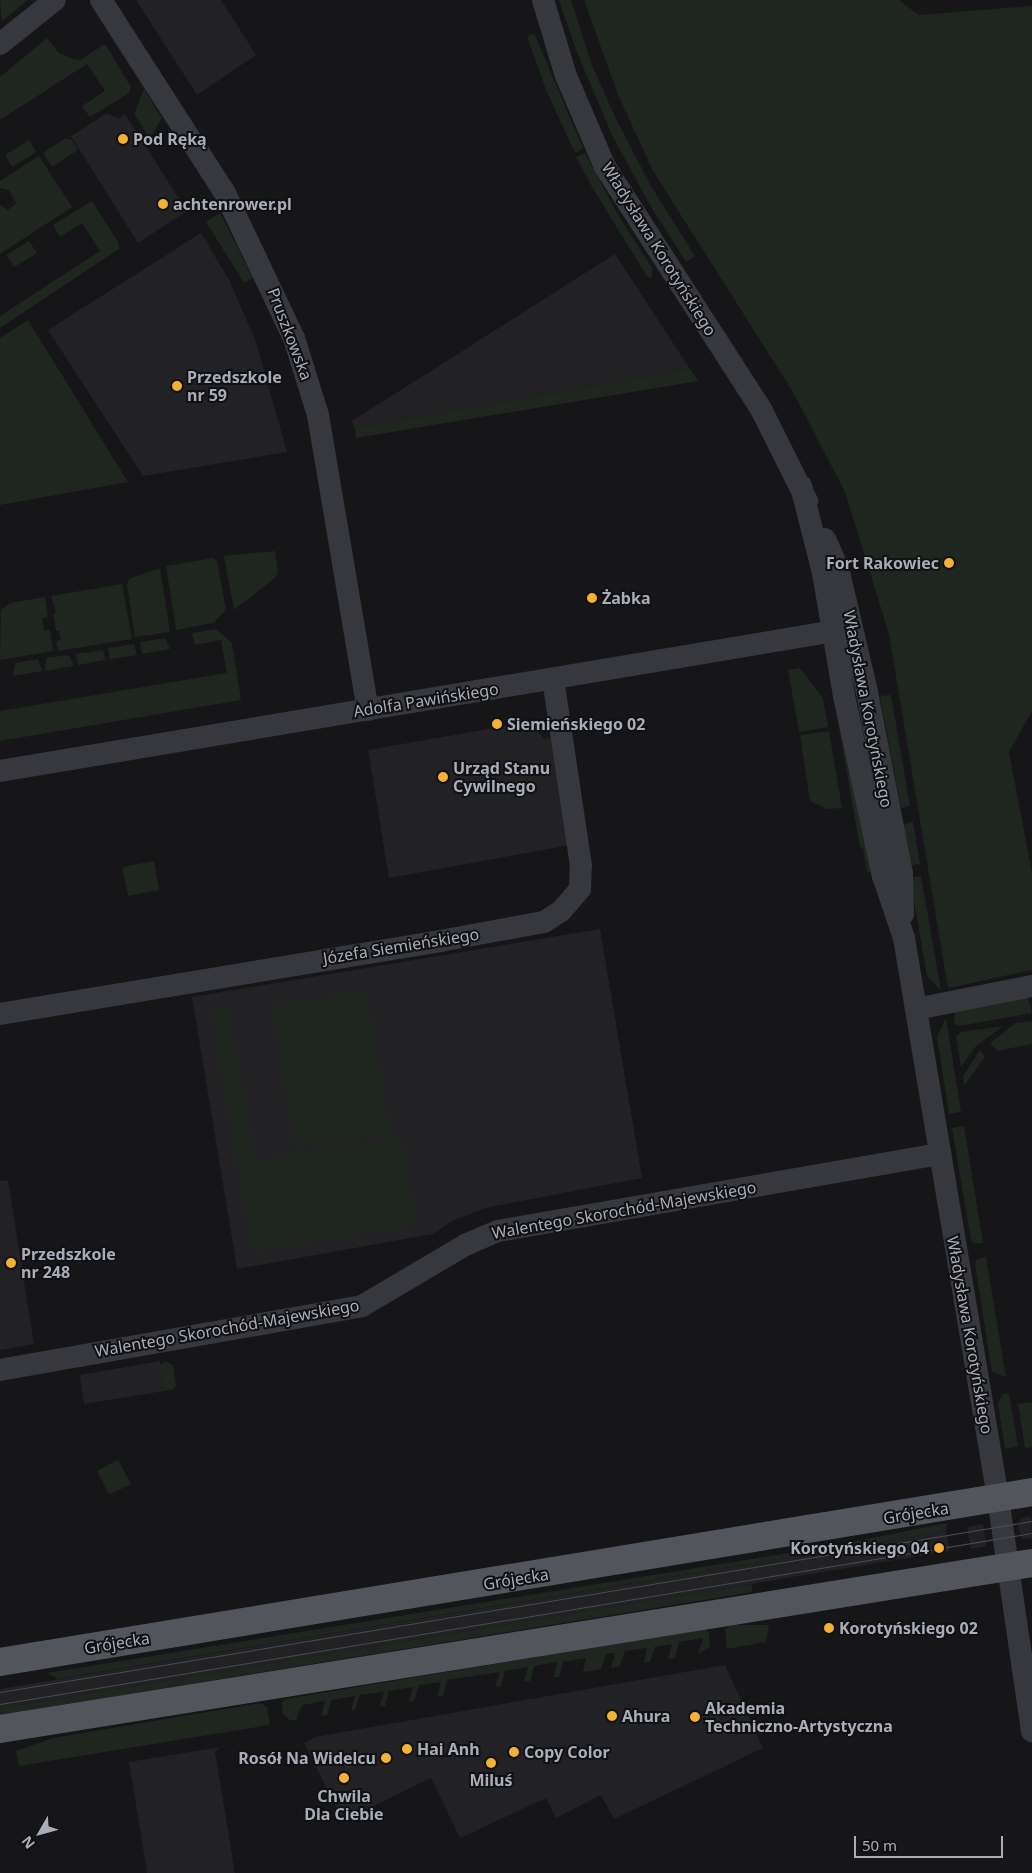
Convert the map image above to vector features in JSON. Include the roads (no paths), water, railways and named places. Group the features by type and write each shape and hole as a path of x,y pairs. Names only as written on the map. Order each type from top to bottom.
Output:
{"main road":[{"name":"Grójecka","path":"0,1662 1032,1492"},
{"path":"0,1729 1019,1566"}],"street":[{"path":"0,44 55,0"},
{"name":"Pruszkowska","path":"101,0 225,194 294,338 318,415 368,710"},
{"name":"Władysława Korotyńskiego","path":"543,0 566,76 605,167 762,411 801,486 838,568 843,630 844,696 883,876 904,938 998,1498 1019,1566 1032,1732"},
{"name":"Adolfa Pawińskiego","path":"0,771 843,630"},
{"name":"Józefa Siemieńskiego","path":"0,1014 440,941 544,922 561,912 580,889 582,866 553,679"},
{"path":"916,1009 1032,986"},
{"name":"Walentego Skorochód-Majewskiego","path":"0,1370 362,1306 465,1245 498,1231 940,1154"}],"tram line":[{"path":"0,1692 1032,1521"},
{"path":"0,1704 1032,1533"}],"place":[{"name":"Pod Ręką","path":"123,139"},
{"name":"achtenrower.pl","path":"163,204"},
{"name":"Przedszkole nr 59","path":"177,386"},
{"name":"Fort Rakowiec","path":"949,563"},
{"name":"Żabka","path":"592,598"},
{"name":"Siemieńskiego 02","path":"497,724"},
{"name":"Urząd Stanu Cywilnego","path":"443,777"},
{"name":"Przedszkole nr 248","path":"11,1263"},
{"name":"Korotyńskiego 04","path":"939,1548"},
{"name":"Korotyńskiego 02","path":"829,1628"},
{"name":"Ahura","path":"612,1716"},
{"name":"Akademia Techniczno-Artystyczna","path":"695,1717"},
{"name":"Hai Anh","path":"407,1749"},
{"name":"Copy Color","path":"514,1752"},
{"name":"Rosół Na Widelcu","path":"386,1758"},
{"name":"Miluś","path":"491,1763"},
{"name":"Chwila Dla Ciebie","path":"344,1778"}]}
